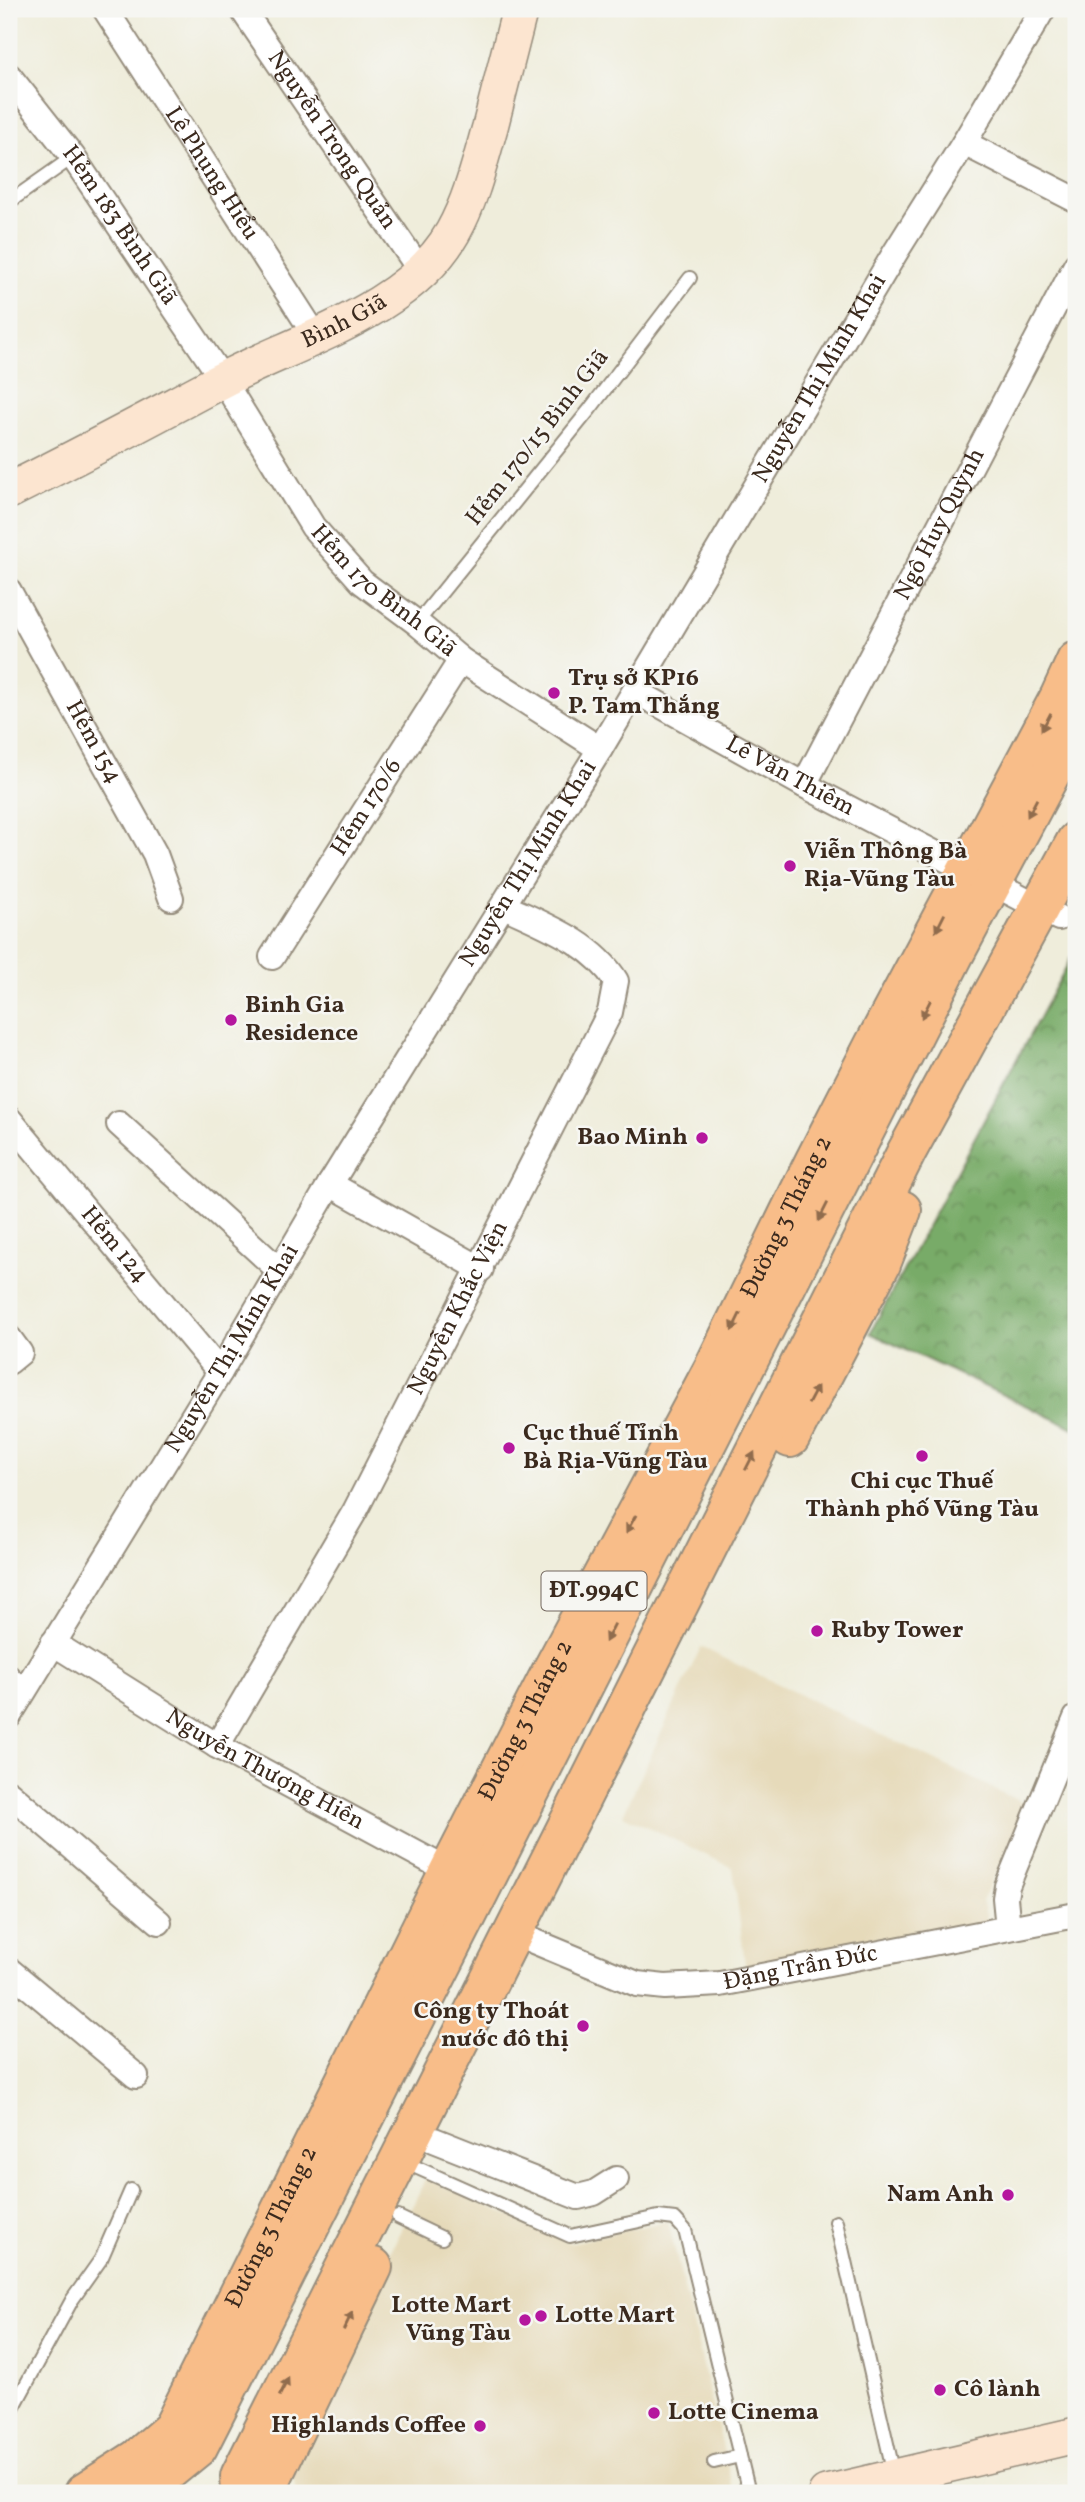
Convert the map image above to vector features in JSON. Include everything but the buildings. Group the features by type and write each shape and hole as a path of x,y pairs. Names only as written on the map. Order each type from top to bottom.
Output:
{"main road":[{"name":"Đường 3 Tháng 2","path":"980,877 1076,661"},
{"name":"Đường 3 Tháng 2","path":"136,2493 155,2482 198,2447 468,1874 563,1650 702,1392 814,1162 980,877 1076,726"},
{"name":"ĐT.994C","path":"269,2493 268,2486 398,2217 418,2156 539,1900 647,1685 907,1151 1058,904 1076,841"},
{"name":"Đường 3 Tháng 2","path":"84,2493 137,2459 172,2428 468,1874"},
{"name":"ĐT.994C","path":"241,2493 240,2476 418,2156 531,1940 539,1900"}],"street":[{"name":"Lê Phụng Hiểu","path":"105,9 317,338"},
{"name":"Nguyễn Trọng Quản","path":"242,9 422,273"},
{"name":"Bình Giã","path":"9,491 116,438 223,380 317,338 385,300 422,273 452,233 474,181 520,9"},
{"name":"Nguyễn Thị Minh Khai","path":"9,1716 17,1679 53,1643 220,1371 330,1184 505,906 1043,9"},
{"name":"Hẻm 183 Bình Giã","path":"9,76 74,158 223,380"},
{"path":"964,144 1076,200"},
{"name":"Ngô Huy Quỳnh","path":"804,785 1076,265"},
{"name":"Hẻm 170 Bình Giã","path":"223,380 313,527 362,582 461,660 600,749"},
{"name":"Hẻm 154","path":"9,591 155,854 172,898"},
{"name":"Hẻm 170/6","path":"272,957 461,660"},
{"name":"Lê Văn Thiêm","path":"635,691 804,785 980,877 1058,904"},
{"name":"Nguyễn Khắc Viện","path":"217,1746 355,1511 610,1012 616,981 606,965 572,939 505,906"},
{"name":"Hẻm 124","path":"9,1119 220,1371"},
{"path":"119,1124 279,1270"},
{"path":"330,1184 481,1269"},
{"name":"Nguyễn Thượng Hiền","path":"53,1643 217,1746 468,1874"},
{"path":"1008,1928 1005,1898 1007,1886 1076,1718"},
{"path":"9,1793 159,1922"},
{"name":"Đặng Trần Đức","path":"531,1940 637,1984 689,1987 720,1984 1076,1915"},
{"path":"9,1970 136,2076"},
{"path":"418,2156 578,2197 594,2193 616,2179"},
{"path":"834,2492 1076,2435"}],"lane":[{"path":"9,202 74,158"},
{"name":"Hẻm 170/15 Bình Giã","path":"417,623 590,409 690,278"},
{"path":"418,2156 570,2236 658,2217 675,2219 685,2230 749,2493"},
{"path":"9,2416 72,2300 101,2259 131,2190"},
{"path":"398,2217 442,2238"},
{"path":"836,2222 895,2478"},
{"path":"714,2462 740,2456"}],"shaded area":[{"path":"701,1647 1029,1806 982,1901 989,1925 746,1971 733,1868 623,1815"},
{"name":"Lotte Mart Vũng Tàu","path":"426,2178 570,2243 668,2221 733,2489 724,2493 296,2493 293,2475 298,2444"}],"green space":[{"path":"1076,949 1076,1429 870,1333"}],"place":[{"name":"Trụ sở KP16 P. Tam Thắng","path":"554,693"},
{"name":"Viễn Thông Bà Rịa-Vũng Tàu","path":"790,866"},
{"name":"Binh Gia Residence","path":"231,1020"},
{"name":"Bao Minh","path":"702,1138"},
{"name":"Cục thuế Tỉnh Bà Rịa-Vũng Tàu","path":"509,1448"},
{"name":"Chi cục Thuế Thành phố Vũng Tàu","path":"922,1456"},
{"name":"Ruby Tower","path":"817,1631"},
{"name":"Công ty Thoát nước đô thị","path":"583,2026"},
{"name":"Nam Anh","path":"1008,2195"},
{"name":"Lotte Mart","path":"541,2316"},
{"name":"Lotte Mart Vũng Tàu","path":"525,2320"},
{"name":"Cô lành","path":"940,2390"},
{"name":"Lotte Cinema","path":"654,2413"},
{"name":"Highlands Coffee","path":"480,2426"}]}
